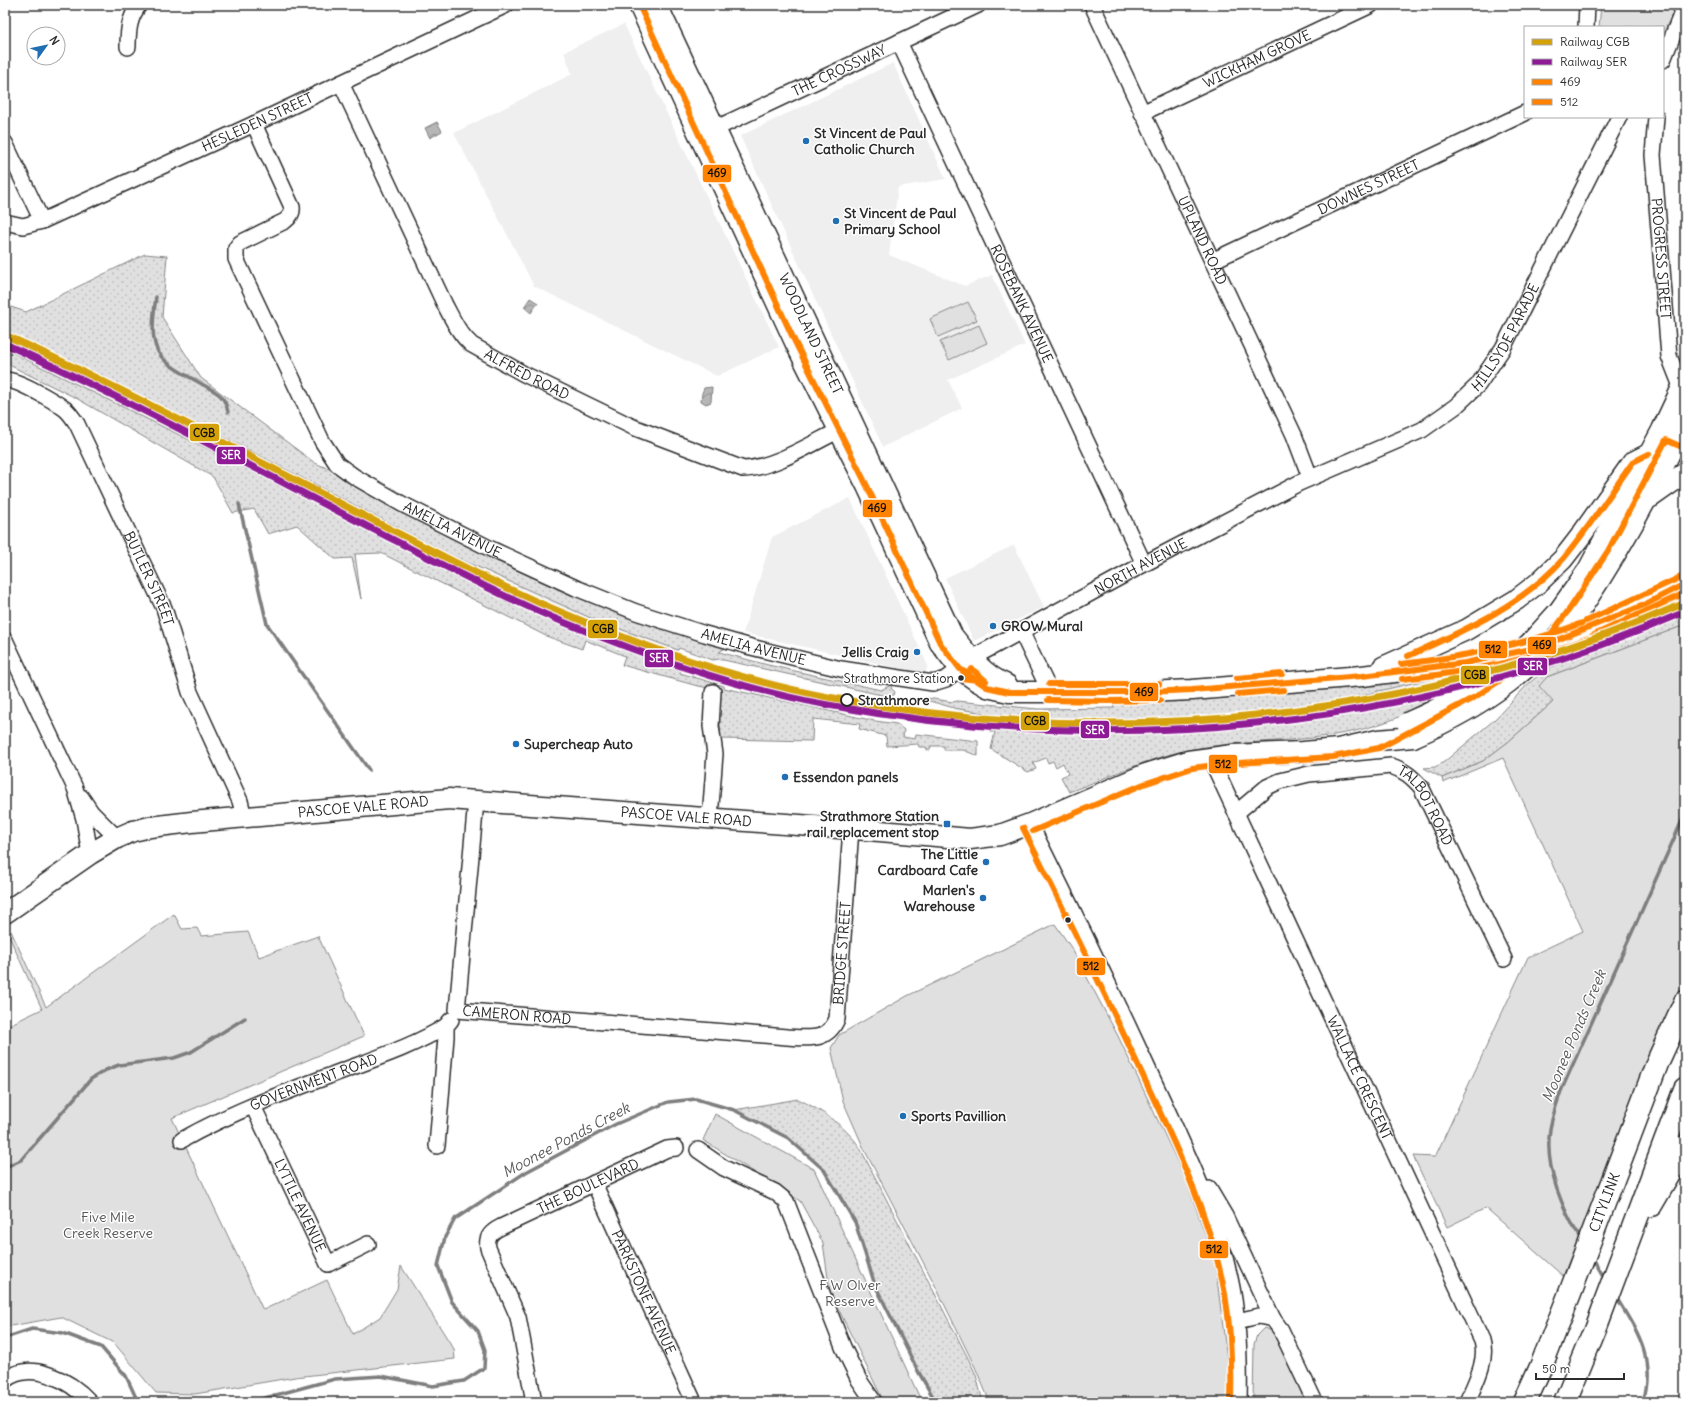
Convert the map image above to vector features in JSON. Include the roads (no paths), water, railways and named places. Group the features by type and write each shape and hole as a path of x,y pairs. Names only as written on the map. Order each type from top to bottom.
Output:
{"highway":[{"name":"CITYLINK","path":"1525,1402 1540,1369 1570,1293 1658,1061 1685,1002"},
{"path":"1565,1402 1595,1330 1685,1089"},
{"path":"1624,1249 1685,1147"}],"main road":[{"name":"WOODLAND STREET","path":"639,5 708,132"},
{"name":"WOODLAND STREET","path":"657,5 795,342 846,427 966,664 1000,682 1014,687 1043,692 1116,693 1192,690 1362,676 1465,663 1531,649 1604,622 1644,605 1685,584"},
{"name":"PASCOE VALE ROAD","path":"1579,597 1616,556 1647,500 1677,432 1684,389"},
{"name":"PASCOE VALE ROAD","path":"5,913 90,854 117,838 133,831 150,827 449,799 851,828 970,839 1000,835 1030,824 1154,771 1188,761 1210,757 1310,752 1338,748 1378,740 1456,718 1492,696 1510,682 1529,666 1557,638 1579,597 1588,570 1649,454 1677,432"},
{"path":"1362,676 1466,630 1516,600 1538,583 1563,559 1633,462 1649,454"},
{"path":"1647,500 1685,472"}],"street":[{"path":"128,47 130,21 139,5"},
{"name":"HESLEDEN STREET","path":"5,222 23,226 42,221 254,124 506,5"},
{"name":"THE CROSSWAY","path":"708,132 978,5"},
{"name":"UPLAND ROAD","path":"1092,5 1294,435 1310,477"},
{"name":"WICKHAM GROVE","path":"1142,113 1371,5"},
{"path":"1586,26 1587,5"},
{"path":"1664,58 1685,5"},
{"name":"ROSEBANK AVENUE","path":"898,42 1144,564"},
{"name":"ALFRED ROAD","path":"341,83 445,305 462,335 472,345 524,374 633,427 736,467 753,468 763,466 846,427"},
{"name":"DOWNES STREET","path":"1212,261 1524,113"},
{"name":"HILLSYDE PARADE","path":"1310,477 1422,430 1456,406 1478,385 1506,344 1619,118"},
{"name":"PROGRESS STREET","path":"1656,118 1653,155 1669,356 1672,366 1684,389"},
{"name":"AMELIA AVENUE","path":"254,124 292,206 292,210 291,216 285,221 240,243 236,248 236,259 322,441 337,464 355,477 402,504 493,550 576,588 636,612 705,634 841,669 933,683 946,679 966,664"},
{"path":"5,142 42,221"},
{"name":"BUTLER STREET","path":"5,380 18,382 64,409 71,415 77,424 164,608 190,692 240,801 244,817"},
{"name":"NORTH AVENUE","path":"966,664 1021,631 1144,564 1310,477"},
{"path":"1021,631 1043,692"},
{"path":"5,640 75,788 84,819 90,854"},
{"path":"710,818 715,754 711,726 713,692"},
{"name":"WALLACE CRESCENT","path":"1210,757 1482,1340 1483,1362 1468,1402"},
{"name":"TALBOT ROAD","path":"1236,813 1267,787 1280,781 1309,774 1391,766 1399,768 1412,777 1421,787 1504,959"},
{"path":"75,788 92,812 117,838"},
{"name":"CAMERON ROAD","path":"476,801 457,1010 787,1037"},
{"path":"1030,824 1088,941 1185,1149 1216,1227 1230,1278 1237,1321 1239,1402"},
{"name":"BRIDGE STREET","path":"787,1037 820,1037 834,1026 837,1019 851,828"},
{"path":"437,1146 446,1026 457,1010"},
{"name":"GOVERNMENT ROAD","path":"182,1140 198,1131 254,1106 372,1060 428,1036 446,1026"},
{"name":"LYTTLE AVENUE","path":"254,1106 328,1264 368,1244"},
{"name":"THE BOULEVARD","path":"534,1402 518,1317 488,1248 487,1241 491,1234 501,1227 667,1149 676,1148"},
{"path":"1185,1149 1225,1216 1273,1319 1281,1330 1315,1402"},
{"path":"698,1150 724,1168 775,1192 786,1201 843,1348 859,1380 874,1402"},
{"name":"PARKSTONE AVENUE","path":"594,1183 694,1402"},
{"path":"1237,1321 1259,1316 1273,1319"},
{"path":"5,1380 19,1373 40,1373 66,1383 78,1390 90,1402"}],"water":[{"path":"437,122 442,131 430,138 425,128"},
{"path":"530,298 538,303 531,313 524,307"},
{"path":"712,387 711,402 706,404 701,401 702,393 704,388"}],"waterway":[{"path":"156,297 153,333 155,345 160,354 177,370 219,394 223,399 228,412"},
{"path":"239,504 267,624 369,770"},
{"name":"Moonee Ponds Creek","path":"1581,1240 1561,1201 1552,1172 1549,1143 1552,1120 1561,1091 1685,814"},
{"path":"5,1165 8,1166 21,1160 91,1079 106,1070 119,1065 174,1058 191,1052 245,1018"},
{"name":"Moonee Ponds Creek","path":"250,1402 335,1379 381,1376 433,1386 464,1381 484,1368 485,1350 478,1331 452,1302 438,1266 445,1237 455,1219 526,1172 616,1124 668,1102 696,1099 734,1110 788,1138 824,1170 855,1222 875,1285 918,1371 936,1402"},
{"name":"Moonee Ponds Creek","path":"1592,1257 1605,1279"},
{"name":"Moonee Ponds Creek","path":"1616,1297 1637,1334 1646,1359 1647,1372 1643,1402"},
{"name":"Moonee Ponds Creek","path":"5,1338 32,1329 63,1333 101,1347 126,1376 138,1402"}],"rail line":[{"name":"CGB","path":"5,335 153,406 455,562 536,601 622,637 690,661 758,681 828,697 936,714 1046,722 1155,722 1264,714 1372,698 1478,674 1583,643 1685,603"},
{"name":"SER","path":"5,344 153,415 455,571 556,619 656,658 724,680 793,698 828,705 937,721 1046,730 1155,730 1264,722 1371,707 1478,683 1583,652 1685,612"}],"place":[{"name":"St Vincent de Paul Catholic Church","path":"806,141"},
{"name":"St Vincent de Paul Primary School","path":"836,221"},
{"name":"GROW Mural","path":"993,626"},
{"name":"Jellis Craig","path":"917,652"},
{"name":"Strathmore Station","path":"961,678"},
{"name":"Strathmore","path":"847,700"},
{"name":"Supercheap Auto","path":"516,744"},
{"name":"Essendon panels","path":"785,777"},
{"name":"Strathmore Station rail replacement stop","path":"947,824"},
{"name":"The Little Cardboard Cafe","path":"986,862"},
{"name":"Marlen's Warehouse","path":"983,898"},
{"name":"Sports Pavillion","path":"903,1116"}],"park label":[{"name":"Five Mile Creek Reserve","path":"108,1226"},
{"name":"F W Olver Reserve","path":"850,1294"}]}
